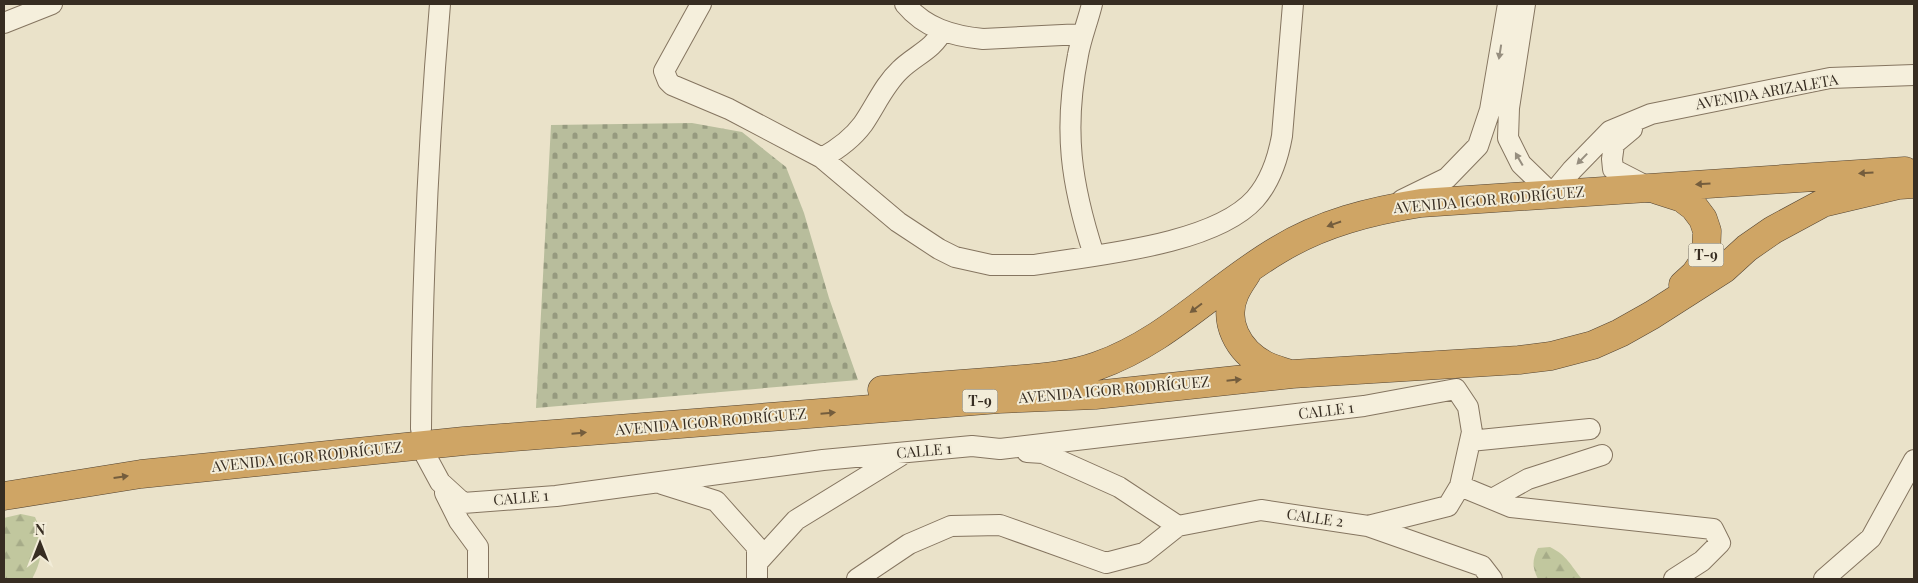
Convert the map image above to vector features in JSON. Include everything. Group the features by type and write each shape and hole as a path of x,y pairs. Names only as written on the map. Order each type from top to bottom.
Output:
{"highway":[{"name":"AVENIDA IGOR RODRÍGUEZ","path":"4,479 120,458 420,437 1062,375 1096,367 1149,342 1278,250 1313,231 1375,212 1422,203 1914,171"},
{"name":"AVENIDA IGOR RODRÍGUEZ","path":"4,496 141,474 420,437 481,440 999,399 1095,395 1292,374 1518,360 1551,356 1593,345 1636,324 1724,269 1747,248 1773,230 1823,204 1900,185 1914,184"},
{"name":"T-9","path":"1636,324 1674,294 1695,274 1706,258 1707,231 1703,219 1694,207 1682,198 1649,188"},
{"name":"T-9","path":"1249,270 1235,293 1230,310 1231,329 1249,353 1264,364 1292,374"}],"street":[{"path":"4,23 52,4"},
{"path":"420,437 423,285 432,102 440,4"},
{"path":"701,4 664,71 668,81 677,88 729,109 822,158 911,232 955,257 990,265 1020,266 1141,247 1204,231 1229,219 1256,199 1272,170 1282,136 1293,4"},
{"path":"905,4 921,20 942,31 968,38 983,39 1083,34"},
{"path":"1092,4 1083,34 1074,77 1069,134 1073,179 1078,203 1094,255"},
{"path":"1375,212 1448,178 1478,146 1490,110 1508,4"},
{"path":"1525,4 1509,108 1508,138 1521,164 1552,194"},
{"path":"822,158 840,147 856,133 892,78 909,62 933,45 942,31"},
{"name":"AVENIDA ARIZALETA","path":"1552,194 1572,170 1610,131 1651,114 1830,78 1914,75"},
{"path":"1649,188 1613,169 1612,159 1614,144 1651,114"},
{"name":"CALLE 1","path":"420,437 437,477 463,503 556,496 823,460 972,446 1000,449 1364,406 1456,389 1468,407 1472,432 1470,441"},
{"path":"1590,429 1470,441 1460,486 1511,507 1713,529 1720,543 1702,561 1674,579"},
{"path":"478,579 478,547 459,521 437,477 453,449 481,440"},
{"path":"1000,449 1043,453 1119,487 1178,526"},
{"path":"757,571 796,520 906,452"},
{"path":"1492,499 1528,479 1602,455"},
{"path":"1824,579 1871,538 1908,485 1914,460"},
{"path":"656,482 716,501 757,547 757,571"},
{"name":"CALLE 2","path":"857,579 909,544 951,526 1000,524 1106,562 1144,553 1178,526 1262,510 1368,526 1448,506 1460,486"},
{"path":"1368,526 1482,566 1492,579"}],"green space":[{"path":"692,123 742,132 786,167 804,213 829,298 858,380 536,408 551,125"},
{"path":"21,514 35,517 38,525 41,540 39,564 32,579 4,579 4,518"},
{"path":"1550,547 1565,557 1582,579 1538,579 1534,564 1536,552 1538,548"}]}
